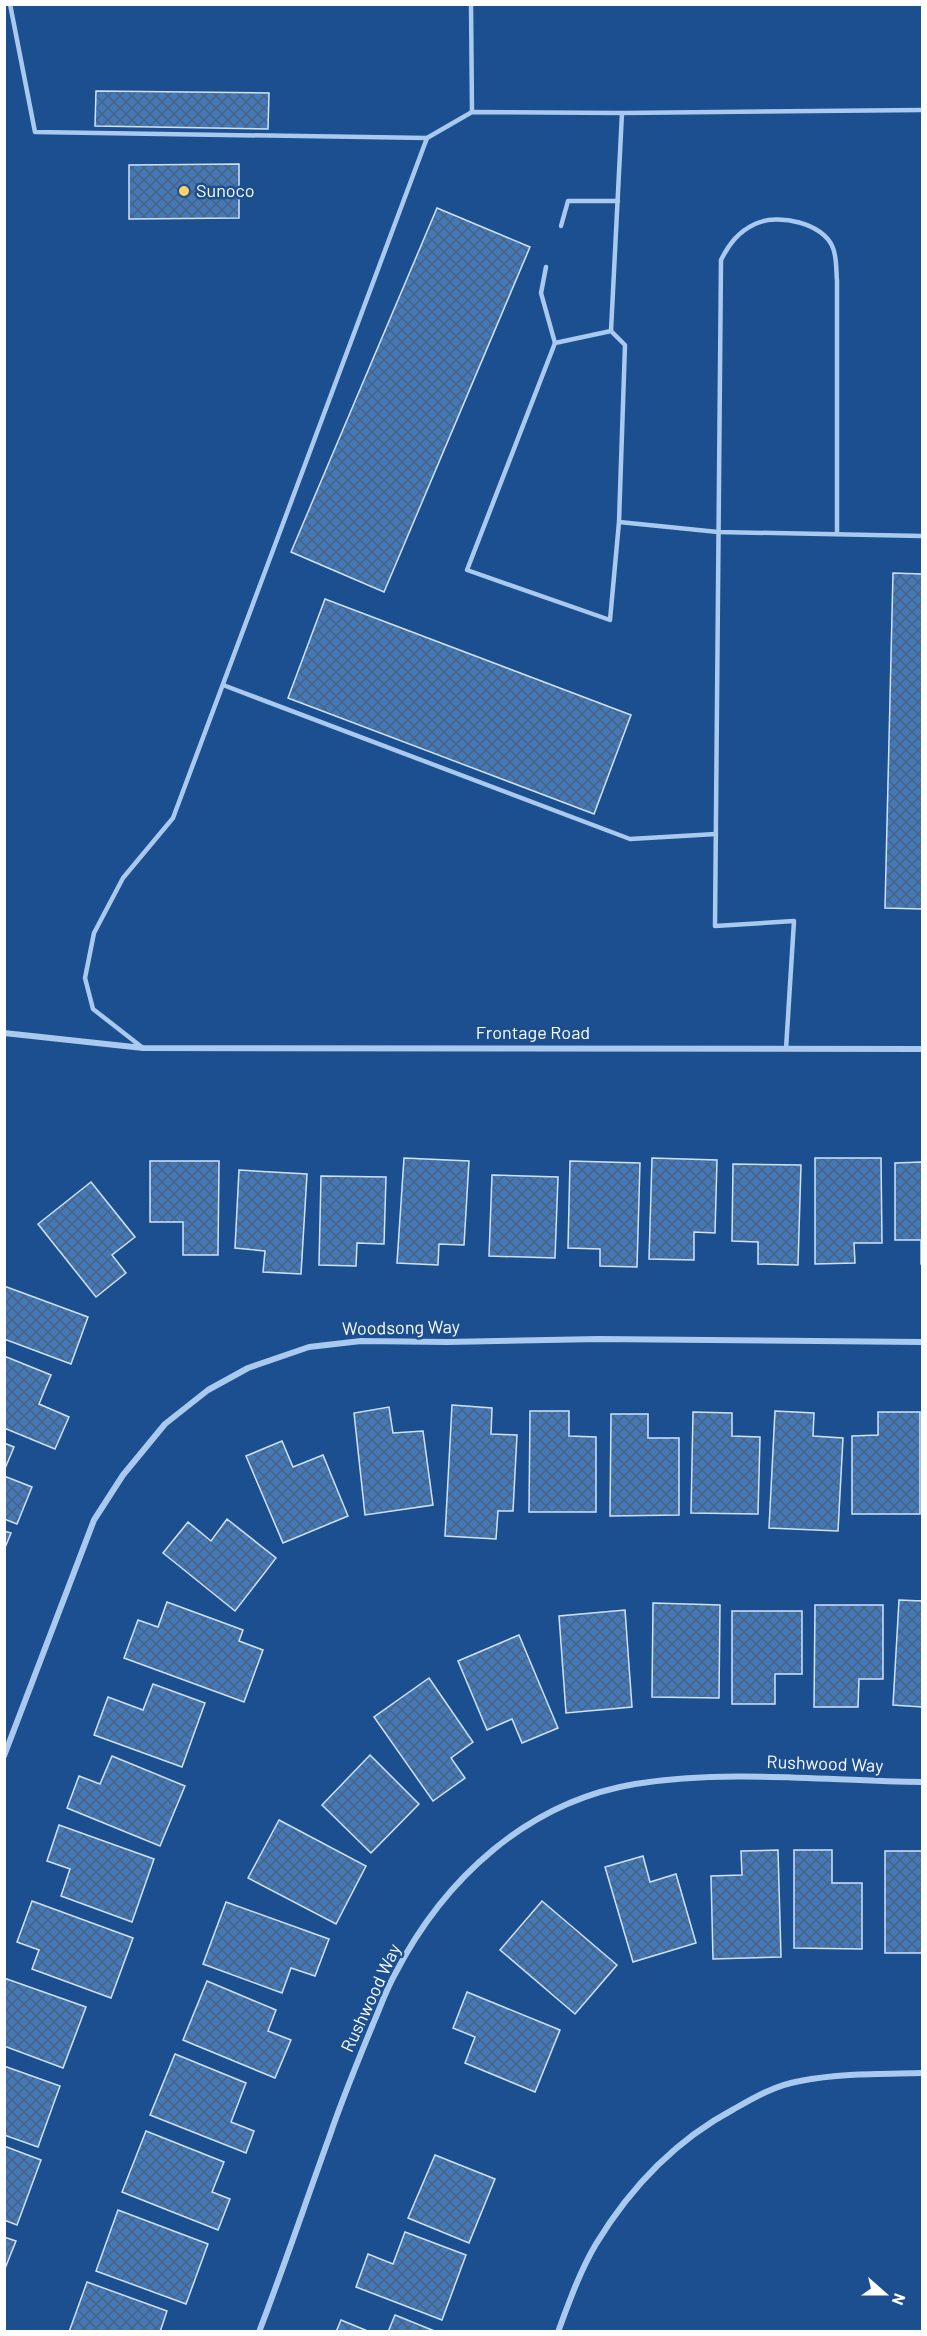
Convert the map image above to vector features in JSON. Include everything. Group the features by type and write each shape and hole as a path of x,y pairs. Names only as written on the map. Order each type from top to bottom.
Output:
{"street":[{"name":"Frontage Road","path":"4,1033 143,1048 922,1049"},
{"name":"Woodsong Way","path":"4,1756 94,1520 123,1475 165,1424 207,1390 248,1368 309,1347 361,1341 599,1339 922,1342"},
{"name":"Rushwood Way","path":"259,2331 345,2090 394,1975 424,1925 460,1879 498,1844 544,1814 583,1796 634,1784 723,1775 852,1782 922,1782"},
{"path":"558,2331 574,2289 596,2244 634,2190 672,2151 711,2121 765,2092 799,2081 846,2074 922,2073"}],"lane":[{"path":"10,4 35,132 427,138 472,112 922,110"},
{"path":"471,4 472,112"},
{"path":"546,267 541,293 555,343 467,570 610,620 619,522 625,345 611,331 622,113"},
{"path":"143,1048 93,1009 85,978 94,933 123,878 172,818 427,138"},
{"path":"561,226 568,201 618,201"},
{"path":"786,1049 795,921 715,926 721,260 730,241 756,223 783,218 815,228 833,247 837,281 837,534"},
{"path":"555,343 611,331"},
{"path":"619,522 718,532 922,536"},
{"path":"223,685 630,839 716,834"}],"building":[{"path":"96,91 269,93 268,129 95,126"},
{"name":"Sunoco","path":"239,164 239,218 129,219 129,165"},
{"path":"437,208 530,247 384,592 291,552"},
{"path":"893,573 922,574 922,909 885,908"},
{"path":"325,599 631,715 594,814 288,698"},
{"path":"404,1158 469,1161 464,1245 439,1244 438,1265 397,1263"},
{"path":"652,1158 717,1160 715,1233 694,1232 694,1260 649,1259"},
{"path":"815,1158 881,1158 882,1243 854,1243 855,1263 815,1264"},
{"path":"150,1161 219,1161 218,1255 183,1255 183,1222 150,1222"},
{"path":"570,1161 640,1163 637,1267 600,1266 600,1249 568,1248"},
{"path":"922,1162 921,1264 921,1240 895,1240 895,1163"},
{"path":"733,1164 801,1165 798,1265 758,1264 758,1242 732,1241"},
{"path":"239,1170 307,1174 301,1274 263,1272 265,1251 235,1248"},
{"path":"492,1175 558,1177 555,1258 489,1256"},
{"path":"321,1176 386,1177 384,1244 357,1243 356,1266 319,1265"},
{"path":"91,1182 135,1237 112,1255 126,1273 96,1297 38,1224"},
{"path":"4,1286 88,1317 71,1364 4,1339"},
{"path":"4,1356 51,1375 39,1404 69,1417 55,1449 4,1428"},
{"path":"452,1405 492,1408 491,1434 517,1435 513,1511 498,1511 496,1539 445,1536"},
{"path":"389,1407 393,1433 423,1431 433,1505 365,1515 354,1413"},
{"path":"530,1411 569,1411 569,1436 596,1437 596,1512 529,1512"},
{"path":"775,1411 814,1413 813,1436 843,1438 838,1531 769,1528"},
{"path":"693,1412 732,1413 732,1436 760,1437 758,1514 691,1513"},
{"path":"878,1412 920,1412 920,1514 852,1514 852,1436 878,1435"},
{"path":"611,1414 648,1414 648,1438 679,1438 679,1515 610,1516"},
{"path":"282,1441 293,1467 323,1455 348,1516 283,1543 246,1456"},
{"path":"4,1443 14,1447 4,1471"},
{"path":"4,1476 32,1487 17,1524 4,1519"},
{"path":"227,1519 276,1558 235,1611 163,1553 188,1522 211,1541"},
{"path":"4,1531 11,1533 4,1550"},
{"path":"899,1600 922,1601 922,1707 893,1705"},
{"path":"167,1602 243,1630 239,1641 263,1650 244,1702 124,1658 138,1620 158,1627"},
{"path":"653,1603 720,1605 719,1698 652,1697"},
{"path":"815,1605 883,1605 883,1679 859,1679 858,1707 814,1707"},
{"path":"625,1610 632,1707 566,1713 559,1616"},
{"path":"732,1611 802,1611 802,1674 775,1674 775,1704 732,1704"},
{"path":"519,1635 558,1728 522,1743 512,1719 487,1730 458,1661"},
{"path":"429,1678 473,1742 451,1758 465,1778 433,1801 374,1717"},
{"path":"153,1684 205,1703 182,1767 94,1735 108,1697 143,1710"},
{"path":"370,1755 419,1804 371,1853 322,1805"},
{"path":"112,1756 185,1786 160,1846 67,1808 79,1776 100,1784"},
{"path":"279,1820 366,1866 336,1924 248,1878"},
{"path":"59,1825 154,1859 132,1922 61,1896 70,1869 47,1861"},
{"path":"778,1850 781,1957 713,1959 711,1876 742,1875 741,1851"},
{"path":"794,1850 832,1850 832,1883 862,1883 862,1949 794,1948"},
{"path":"885,1851 922,1851 922,1953 885,1953"},
{"path":"643,1856 650,1882 676,1874 696,1943 633,1962 605,1867"},
{"path":"32,1901 133,1938 111,1998 32,1969 39,1950 17,1942"},
{"path":"542,1901 617,1965 575,2014 500,1950"},
{"path":"226,1902 329,1939 315,1976 291,1968 282,1993 203,1964"},
{"path":"4,1978 86,2007 63,2068 4,2046"},
{"path":"207,1981 276,2010 268,2031 291,2040 275,2078 183,2040"},
{"path":"467,1992 560,2030 535,2092 465,2063 475,2037 453,2028"},
{"path":"175,2054 246,2083 231,2122 254,2131 246,2153 150,2115"},
{"path":"4,2066 60,2086 38,2147 4,2135"},
{"path":"146,2131 224,2162 212,2192 230,2199 218,2230 122,2192"},
{"path":"4,2146 41,2160 17,2225 4,2220"},
{"path":"435,2155 495,2179 469,2243 408,2218"},
{"path":"118,2210 208,2244 186,2304 96,2271"},
{"path":"405,2232 466,2255 442,2320 356,2287 368,2254 393,2264"},
{"path":"4,2237 16,2241 4,2271"},
{"path":"87,2282 167,2311 160,2332 69,2332"},
{"path":"395,2315 437,2332 388,2332"},
{"path":"341,2320 370,2332 336,2332"}],"place":[{"name":"Sunoco","path":"184,191"}]}
